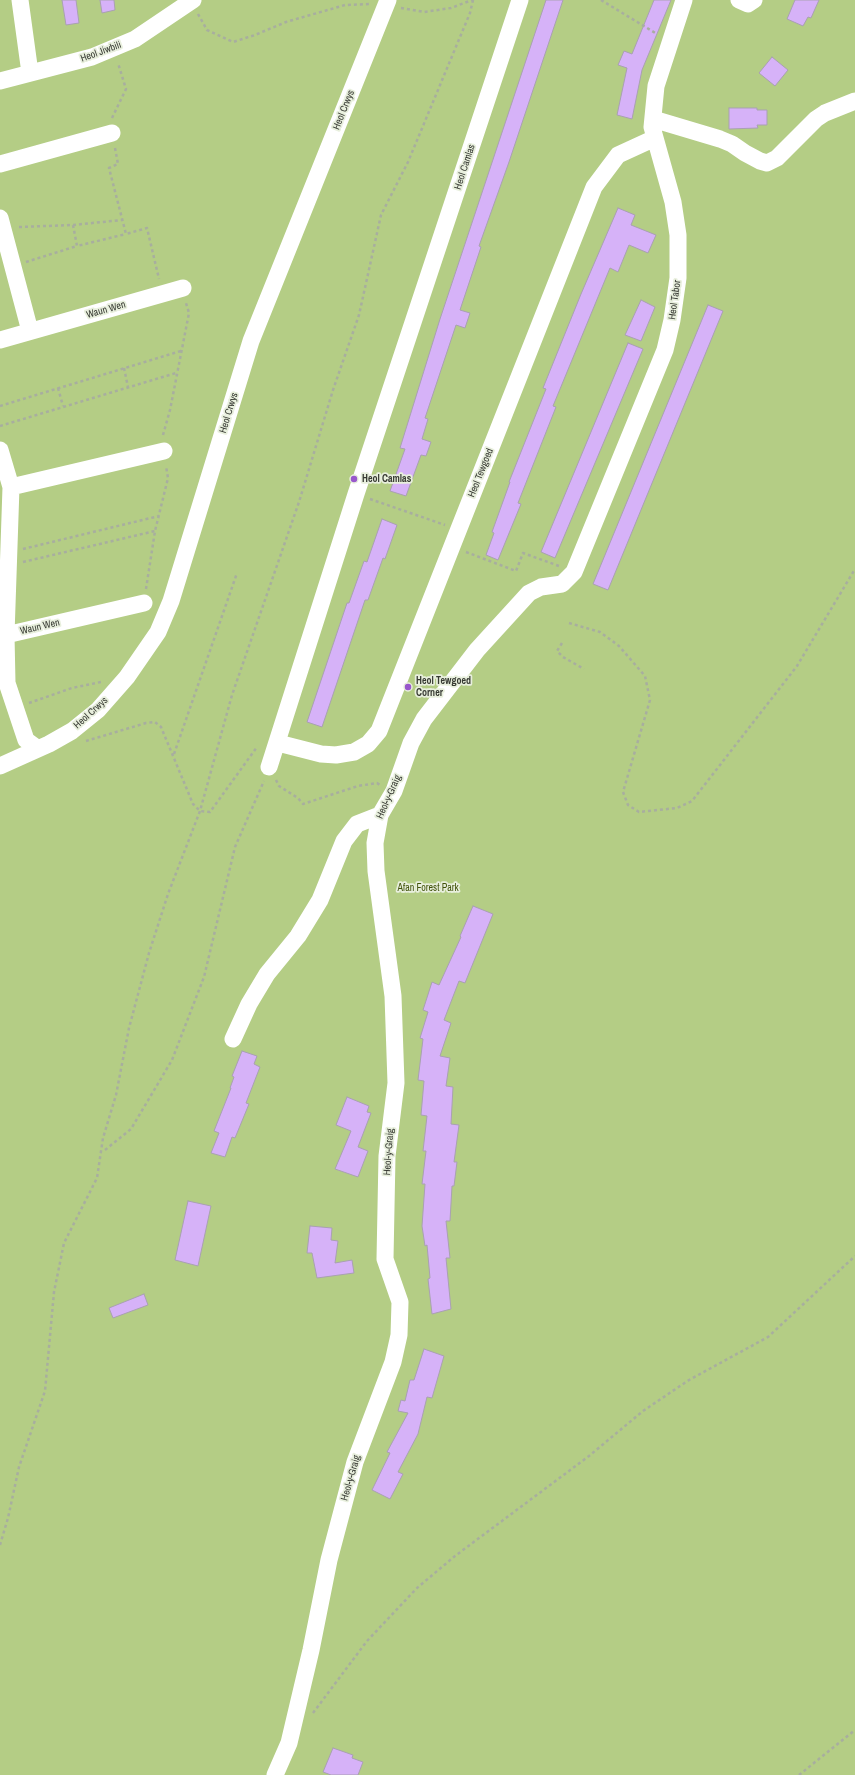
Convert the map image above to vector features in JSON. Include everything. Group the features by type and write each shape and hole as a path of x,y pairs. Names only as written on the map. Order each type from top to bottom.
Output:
{"street":[{"path":"20,0 30,73"},
{"name":"Heol Camlas","path":"269,767 278,743 356,494 520,0"},
{"name":"Heol Tabor","path":"562,584 574,572 665,350 672,320 678,278 678,235 673,202 652,127 656,86 684,0"},
{"path":"739,0 748,4 754,0"},
{"name":"Heol Jiwbili","path":"0,81 92,57 135,39 192,1"},
{"name":"Heol Crwys","path":"0,766 37,748 49,744 72,731 98,710 127,677 158,632 172,601 252,341 387,2"},
{"path":"653,119 720,139 732,144 760,161 767,163 777,158 816,119 831,110 855,101"},
{"path":"0,164 112,133"},
{"name":"Heol Tewgoed","path":"278,743 321,754 336,755 354,752 368,744 380,731 594,187 618,155 655,138"},
{"path":"1,223 30,331"},
{"name":"Waun Wen","path":"0,340 183,288"},
{"name":"Waun Wen","path":"0,450 11,486 6,635 7,684 26,740 37,748"},
{"path":"11,486 164,451"},
{"name":"Heol-y-Graig","path":"275,1775 289,1743 311,1650 329,1560 355,1462 393,1362 399,1335 400,1302 385,1259 387,1156 396,1083 392,996 376,871 376,843 380,815 394,790 411,743 424,719 477,650 529,593 541,587 562,584"},
{"name":"Waun Wen","path":"6,635 144,603"},
{"path":"233,1039 267,974 298,936 320,900 344,842 357,824 380,815"}],"path":[{"path":"192,1 207,30 233,42 255,35 286,22 345,5 387,2 402,9 424,12 451,8 473,0"},
{"path":"0,1545 8,1518 19,1467 45,1391 54,1292 64,1243 97,1178 103,1138 116,1095 129,1028 149,953 168,894 200,811 232,695 299,502 333,390 359,315 381,215 408,162 470,13 473,0"},
{"path":"601,0 670,41"},
{"path":"1,223 73,225 122,220"},
{"path":"73,225 77,246"},
{"path":"12,266 77,246 126,234"},
{"path":"0,406 181,351"},
{"path":"124,368 128,387"},
{"path":"0,426 176,373"},
{"path":"58,388 63,406"},
{"path":"356,494 459,529"},
{"path":"8,559 159,516"},
{"path":"8,559 155,531"},
{"path":"452,547 516,571 523,553 574,572"},
{"path":"568,623 600,632 619,646 645,676 650,700 623,792 628,805 639,812 677,808 692,801 797,666 855,569"},
{"path":"174,755 237,573"},
{"path":"562,644 557,651 563,657 584,669"},
{"path":"14,708 72,688 103,681"},
{"path":"82,743 146,723 155,722 161,727 174,755 193,804 200,811 210,812 260,743"},
{"path":"269,767 279,786 298,798 303,804 358,786 377,783 394,790"},
{"path":"105,1150 131,1129 172,1060 204,977 234,847 269,767"},
{"path":"312,1714 367,1641 417,1588 455,1556 589,1456 643,1411 689,1380 768,1337 855,1256"},
{"path":"799,1775 855,1730"}],"green space":[{"name":"Afan Forest Park","path":"0,0 855,0 855,1775 0,1775"}],"building":[{"path":"62,0 76,0 79,23 66,25"},
{"path":"100,0 114,0 115,10 102,13"},
{"path":"546,0 563,0 509,162 479,246 481,247 460,310 470,313 465,328 456,325 425,418 428,419 422,439 431,442 426,456 421,455 406,496 390,491 405,449 400,448 440,319"},
{"path":"654,0 671,0 642,70 632,119 617,115 627,68 618,65 624,51 632,54"},
{"path":"795,0 819,0 811,18 808,17 803,26 787,19"},
{"path":"772,57 788,70 775,86 759,73"},
{"path":"729,108 757,108 757,110 767,110 767,125 757,125 758,128 729,129"},
{"path":"618,208 635,215 631,225 656,235 648,253 629,245 618,272 610,268 553,406 556,407 518,503 521,504 498,560 486,555 509,482 546,389 543,388"},
{"path":"641,300 655,307 641,341 625,335"},
{"path":"708,305 723,311 608,590 593,584"},
{"path":"628,343 643,349 555,558 541,552"},
{"path":"382,519 397,525 368,600 365,600 322,727 307,722 347,603 349,603 364,561 367,562"},
{"path":"473,906 493,914 465,983 459,981 444,1020 451,1023 440,1056 450,1058 446,1086 453,1087 451,1124 459,1125 454,1162 457,1162 454,1186 452,1186 450,1221 446,1221 450,1258 446,1258 451,1309 432,1314 428,1279 430,1278 427,1245 425,1246 422,1226 425,1184 422,1184 426,1151 423,1151 427,1116 421,1115 424,1081 418,1080 423,1039 420,1038 428,1012 423,1010 432,982 439,985 461,937 460,936"},
{"path":"242,1051 257,1056 254,1064 260,1067 246,1103 249,1104 235,1138 232,1137 225,1157 211,1153 219,1133 214,1131 231,1088 234,1077 232,1076"},
{"path":"347,1097 369,1106 367,1112 371,1113 358,1147 368,1151 358,1177 335,1169 351,1131 336,1125"},
{"path":"188,1201 211,1206 198,1266 175,1260"},
{"path":"310,1226 332,1228 331,1240 338,1241 335,1263 352,1260 354,1273 317,1278 312,1253 307,1253"},
{"path":"144,1294 148,1305 113,1318 109,1308"},
{"path":"424,1349 444,1356 432,1398 427,1397 418,1434 398,1472 403,1474 390,1499 372,1490 390,1453 387,1452 408,1413 398,1411 401,1400 405,1401 410,1380 414,1380"},
{"path":"333,1748 353,1755 352,1758 363,1762 358,1775 331,1775 323,1772"}],"place":[{"name":"Heol Camlas","path":"354,479"},
{"name":"Heol Tewgoed Corner","path":"408,687"}]}
